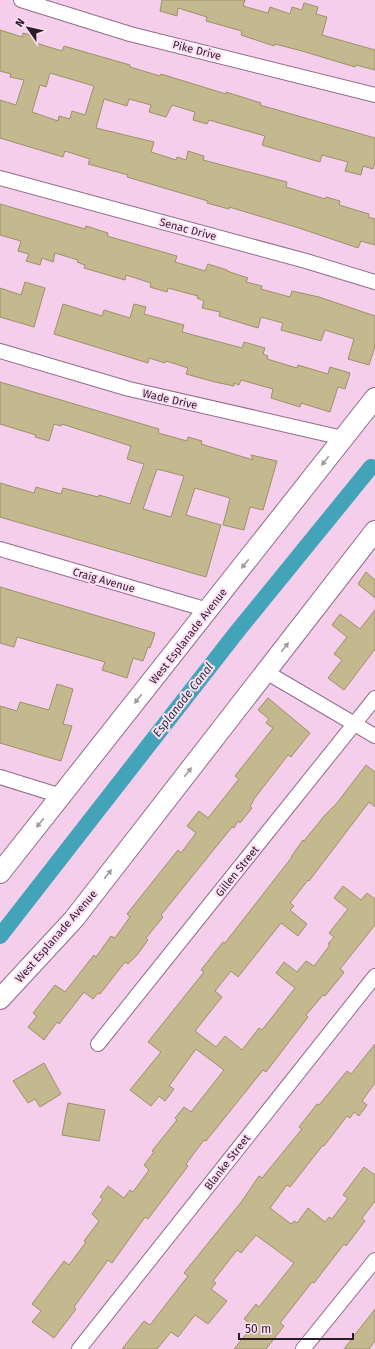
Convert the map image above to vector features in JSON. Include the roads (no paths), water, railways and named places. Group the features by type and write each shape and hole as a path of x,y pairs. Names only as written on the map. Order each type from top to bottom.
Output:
{"main road":[{"name":"West Esplanade Avenue","path":"0,873 343,438 368,414 375,398"},
{"name":"West Esplanade Avenue","path":"0,999 74,919 375,531"}],"street":[{"name":"Pike Drive","path":"21,0 130,34 375,95"},
{"name":"Senac Drive","path":"0,178 306,261 375,282"},
{"name":"Wade Drive","path":"0,351 130,389 343,438"},
{"name":"Craig Avenue","path":"0,549 208,610"},
{"path":"266,672 375,736"},
{"name":"Gillen Street","path":"98,1044 375,698"},
{"path":"0,777 61,796"},
{"name":"Blanke Street","path":"79,1349 375,976"},
{"path":"303,1349 375,1260"}],"waterway":[{"name":"Esplanade Canal","path":"0,936 236,633 371,467"}]}
